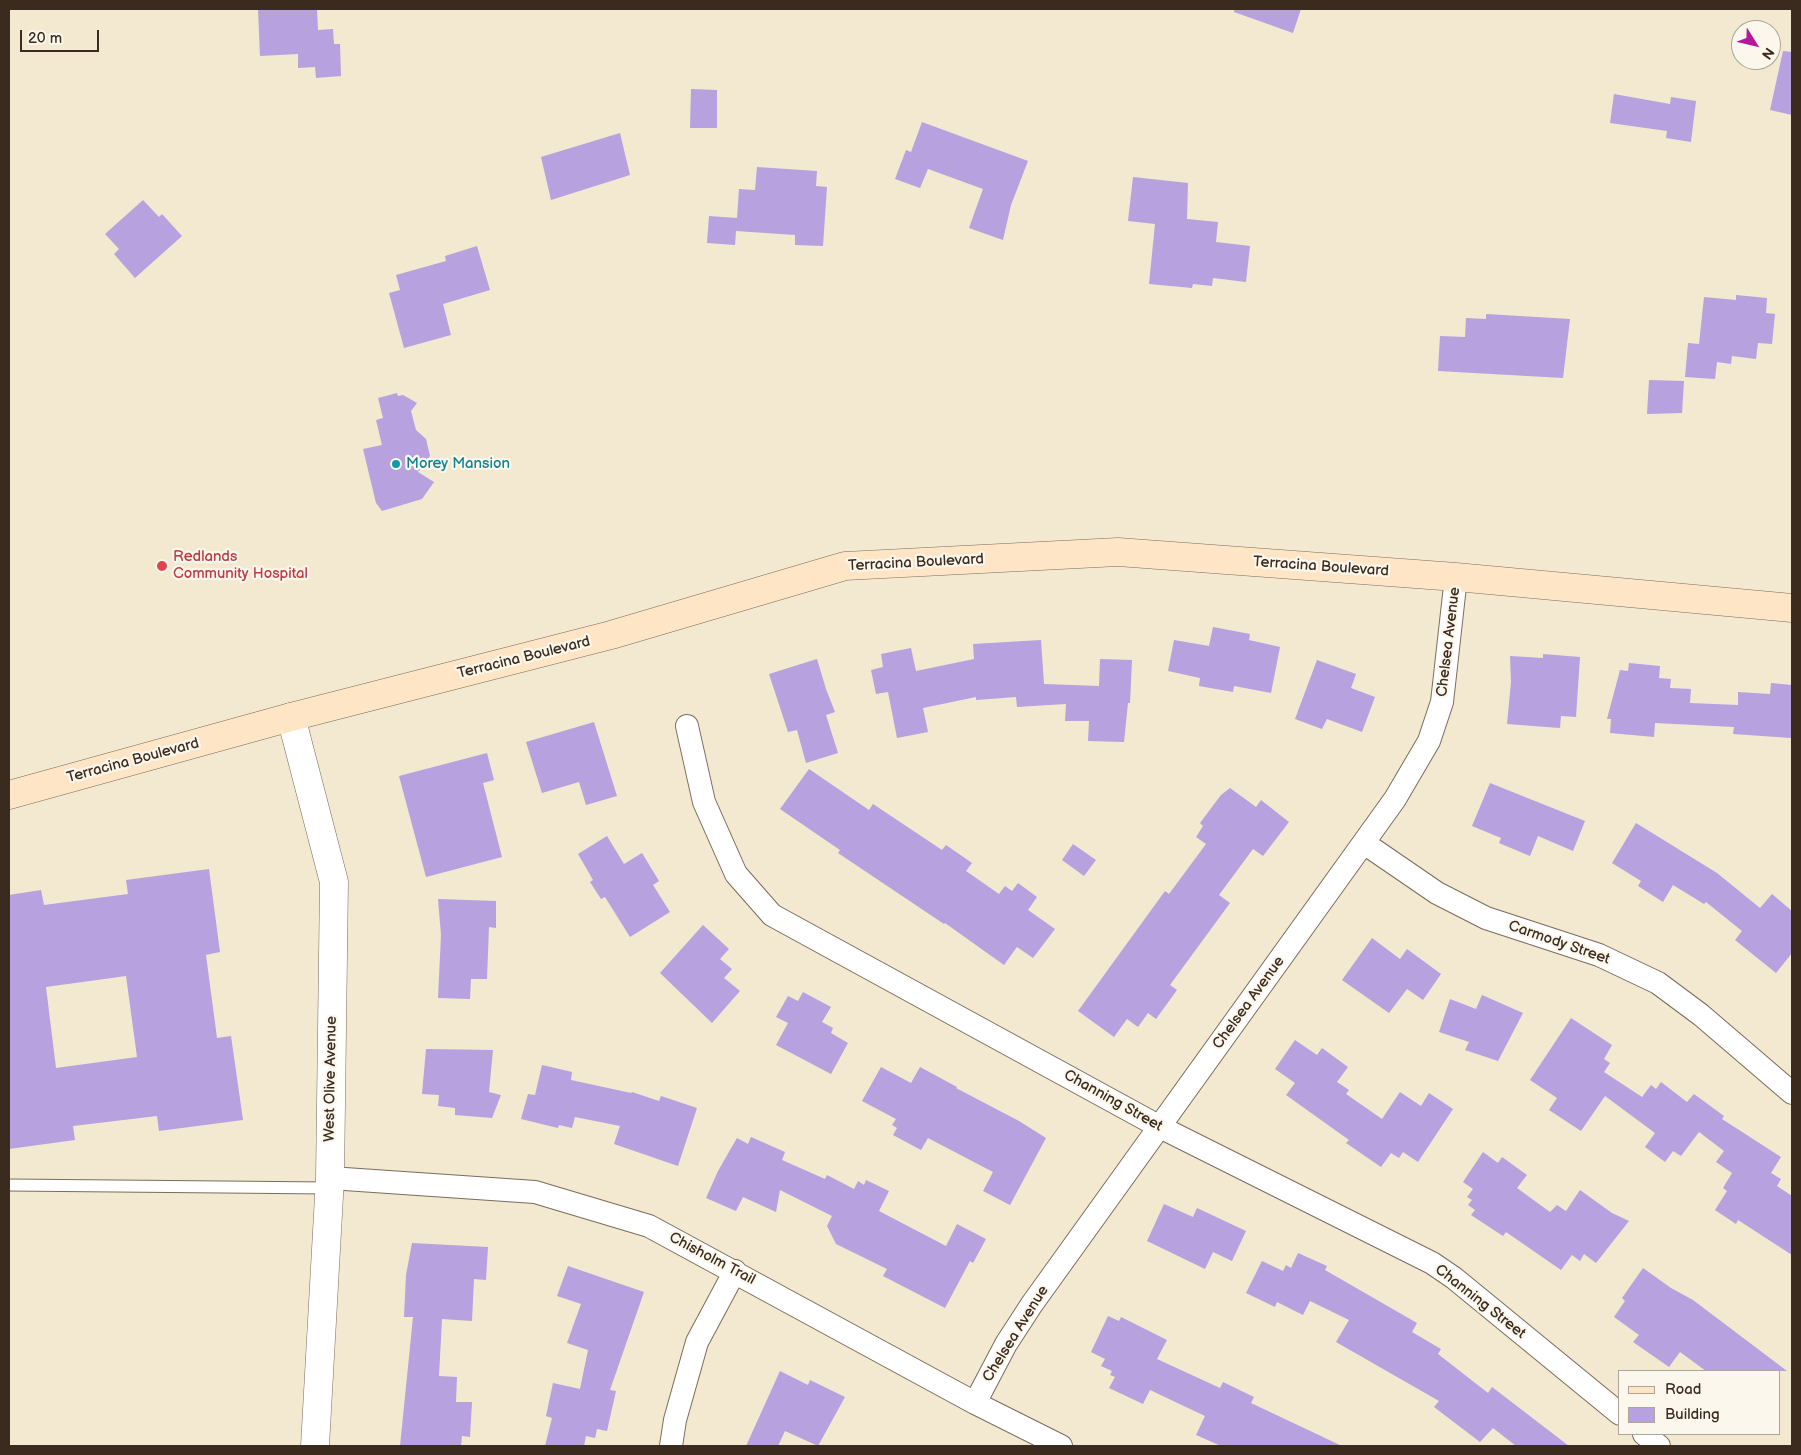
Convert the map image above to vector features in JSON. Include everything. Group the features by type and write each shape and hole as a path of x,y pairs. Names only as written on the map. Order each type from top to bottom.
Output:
{"main road":[{"name":"Terracina Boulevard","path":"9,795 291,717 611,636 845,566 1118,552 1456,577 1792,608"}],"street":[{"name":"Chelsea Avenue","path":"975,1403 1006,1344 1032,1304 1364,843 1395,799 1429,741 1442,702 1456,577"},
{"name":"West Olive Avenue","path":"291,717 334,882 330,1183 315,1446"},
{"name":"Channing Street","path":"686,726 704,802 736,874 772,915 1160,1127 1432,1263 1454,1278 1618,1412"},
{"name":"Carmody Street","path":"1364,843 1437,893 1486,918 1599,955 1658,983 1790,1086"},
{"name":"Chisholm Trail","path":"330,1183 535,1192 649,1226 975,1403 1061,1446"},
{"path":"671,1446 675,1420 696,1342 735,1271"},
{"path":"1645,1435 1659,1446"}],"lane":[{"path":"9,1185 330,1183"}],"building":[{"path":"258,9 317,9 318,30 333,29 334,44 340,44 341,76 316,78 315,67 298,68 298,54 260,56"},
{"path":"1234,9 1301,9 1293,33 1234,12"},
{"path":"1783,51 1792,52 1792,115 1770,110 1779,70 1781,70"},
{"path":"691,89 717,90 717,128 690,128"},
{"path":"1614,94 1670,104 1671,97 1696,101 1691,142 1666,138 1667,131 1610,123"},
{"path":"922,122 1028,161 1011,205 1003,240 969,228 983,189 928,169 920,188 895,179 906,150 911,152"},
{"path":"620,133 630,175 551,200 541,157"},
{"path":"757,167 817,171 816,186 827,187 823,246 795,245 795,235 736,231 735,245 707,243 709,216 737,218 739,189 755,190"},
{"path":"1133,177 1188,183 1187,219 1218,222 1216,242 1250,246 1246,282 1213,278 1212,286 1193,284 1192,288 1149,284 1155,224 1128,221"},
{"path":"143,200 159,217 162,214 182,236 135,278 114,254 119,249 105,234"},
{"path":"477,246 490,290 443,304 451,335 404,348 389,293 400,290 396,275 446,261 445,256"},
{"path":"1736,295 1767,298 1766,313 1775,314 1772,344 1758,343 1756,359 1732,356 1731,364 1717,362 1715,379 1685,377 1688,343 1699,344 1704,297 1736,300"},
{"path":"1486,314 1570,319 1563,378 1438,371 1440,336 1465,337 1466,318 1486,319"},
{"path":"1649,380 1684,381 1682,413 1647,414"},
{"name":"Morey Mansion","path":"397,393 398,396 403,395 417,403 411,411 416,430 426,439 430,456 418,472 434,482 422,499 382,511 376,503 363,449 382,445 376,420 383,418 378,398"},
{"path":"1213,627 1250,634 1249,640 1280,647 1271,693 1234,686 1233,692 1199,686 1200,678 1168,671 1174,640 1209,646"},
{"path":"1041,640 1044,684 1099,686 1100,659 1132,660 1130,703 1128,703 1124,742 1088,741 1089,721 1065,721 1066,704 1017,707 1016,697 976,700 976,697 923,708 928,732 897,738 888,692 876,694 871,670 883,667 881,654 911,648 916,671 974,659 973,644"},
{"path":"1543,654 1580,657 1576,717 1561,716 1560,728 1507,724 1511,682 1510,656 1543,658"},
{"path":"817,659 835,712 826,715 838,753 806,763 797,730 788,732 769,674"},
{"path":"1317,660 1356,674 1351,688 1375,697 1362,732 1327,719 1322,729 1295,719"},
{"path":"1629,663 1660,666 1659,678 1671,679 1670,688 1691,689 1690,703 1738,705 1738,692 1770,694 1771,683 1792,685 1791,738 1733,734 1734,727 1655,723 1654,737 1610,733 1611,719 1607,719 1620,670 1628,671"},
{"path":"594,722 617,796 586,805 579,782 542,793 526,742"},
{"path":"487,753 494,780 483,783 502,857 426,877 399,776"},
{"path":"809,769 869,810 873,804 942,850 946,845 972,863 966,871 999,894 1005,886 1012,891 1018,883 1037,897 1028,910 1055,929 1033,958 1017,947 1004,965 945,923 838,853 840,850 780,809"},
{"path":"1490,783 1585,821 1573,851 1538,836 1530,856 1499,843 1501,838 1472,826"},
{"path":"1230,788 1256,807 1261,800 1289,822 1263,856 1253,849 1219,895 1230,903 1170,985 1177,990 1156,1019 1148,1013 1138,1027 1127,1019 1114,1037 1078,1011 1165,891 1169,894 1206,844 1196,837 1203,826 1200,823 1221,795"},
{"path":"1636,823 1717,873 1760,908 1772,894 1792,911 1792,953 1776,973 1735,940 1742,931 1706,902 1704,904 1673,885 1663,902 1638,886 1641,881 1612,863"},
{"path":"607,836 624,864 642,853 659,881 653,885 670,912 630,937 605,897 601,899 590,882 593,880 578,854"},
{"path":"1073,844 1096,860 1084,876 1062,860"},
{"path":"209,869 220,952 206,955 217,1038 231,1036 243,1120 159,1131 157,1116 73,1126 75,1140 9,1149 9,895 41,890 44,905 128,894 126,880","holes":["126,976 137,1057 56,1068 46,987"]},
{"path":"438,899 496,901 496,928 489,927 487,979 471,979 470,999 438,998 441,935"},
{"path":"703,925 729,949 720,959 732,969 724,978 740,991 712,1023 660,973"},
{"path":"1372,938 1400,959 1407,949 1441,974 1423,1000 1407,989 1389,1013 1342,980"},
{"path":"803,992 831,1007 822,1022 833,1028 831,1033 848,1043 831,1074 776,1045 788,1023 776,1017 788,996 798,1001"},
{"path":"1482,995 1523,1013 1498,1061 1465,1050 1469,1042 1439,1032 1450,999 1476,1009"},
{"path":"1571,1018 1612,1045 1604,1059 1610,1063 1604,1072 1642,1097 1651,1085 1656,1089 1661,1082 1687,1102 1694,1094 1724,1116 1722,1119 1781,1157 1771,1173 1781,1179 1777,1186 1792,1196 1792,1255 1738,1220 1736,1224 1715,1210 1727,1191 1723,1188 1732,1173 1716,1162 1724,1151 1699,1132 1681,1156 1673,1151 1665,1162 1645,1147 1655,1133 1605,1096 1581,1131 1549,1110 1557,1098 1530,1080"},
{"path":"1295,1040 1317,1055 1322,1048 1348,1067 1337,1082 1349,1090 1346,1094 1382,1119 1400,1092 1421,1106 1429,1093 1453,1109 1418,1162 1403,1152 1399,1158 1391,1153 1381,1167 1346,1143 1349,1140 1286,1095 1295,1083 1275,1069"},
{"path":"426,1049 493,1050 489,1092 501,1095 492,1118 455,1115 455,1108 438,1106 439,1095 422,1094"},
{"path":"542,1065 572,1072 571,1080 632,1092 659,1101 661,1096 697,1108 678,1166 614,1144 620,1126 575,1117 572,1128 559,1125 558,1128 521,1119 528,1094 535,1095"},
{"path":"881,1067 911,1083 920,1067 1019,1121 1046,1138 1010,1205 983,1191 993,1172 928,1138 921,1150 893,1135 897,1128 892,1125 896,1119 862,1101"},
{"path":"751,1137 785,1152 782,1160 825,1179 827,1175 854,1189 858,1181 864,1185 866,1180 889,1191 879,1211 946,1246 957,1224 986,1239 973,1263 970,1261 945,1308 883,1276 887,1269 836,1244 827,1226 832,1216 780,1190 776,1212 743,1197 736,1211 706,1198 718,1171 737,1138 748,1144"},
{"path":"1483,1152 1498,1163 1502,1157 1527,1175 1517,1188 1550,1212 1557,1205 1566,1211 1580,1190 1612,1213 1629,1221 1596,1263 1584,1254 1580,1261 1572,1255 1561,1270 1506,1232 1503,1236 1471,1215 1475,1210 1468,1205 1472,1200 1467,1197 1473,1189 1463,1182"},
{"path":"1164,1204 1193,1217 1197,1208 1246,1231 1232,1261 1213,1252 1205,1269 1147,1241"},
{"path":"412,1243 488,1247 486,1280 474,1279 472,1321 442,1319 439,1376 457,1377 456,1402 472,1402 470,1437 462,1436 461,1446 400,1446 413,1317 404,1317 406,1275"},
{"path":"1298,1253 1327,1266 1325,1270 1417,1323 1412,1332 1441,1349 1438,1354 1488,1393 1492,1387 1569,1446 1516,1446 1493,1428 1480,1442 1434,1407 1439,1401 1336,1342 1349,1320 1310,1301 1303,1315 1277,1302 1275,1307 1246,1293 1262,1261 1283,1271 1286,1265 1291,1268"},
{"path":"568,1266 644,1292 610,1390 616,1391 607,1431 597,1429 595,1438 586,1436 584,1446 545,1446 552,1418 546,1416 553,1383 580,1389 588,1350 567,1343 581,1304 557,1296"},
{"path":"1643,1268 1671,1288 1693,1300 1787,1371 1705,1370 1680,1352 1669,1367 1633,1342 1639,1335 1614,1317 1625,1301 1622,1298"},
{"path":"1108,1316 1119,1321 1121,1317 1167,1340 1157,1359 1220,1388 1223,1382 1254,1397 1251,1403 1342,1446 1221,1446 1196,1435 1205,1416 1150,1390 1143,1404 1109,1388 1115,1377 1110,1375 1112,1371 1101,1366 1105,1359 1091,1352"},
{"path":"780,1371 808,1385 810,1380 845,1397 818,1446 785,1431 778,1446 746,1446"}],"place":[{"name":"Morey Mansion","path":"396,464"},
{"name":"Redlands Community Hospital","path":"162,566"}]}
